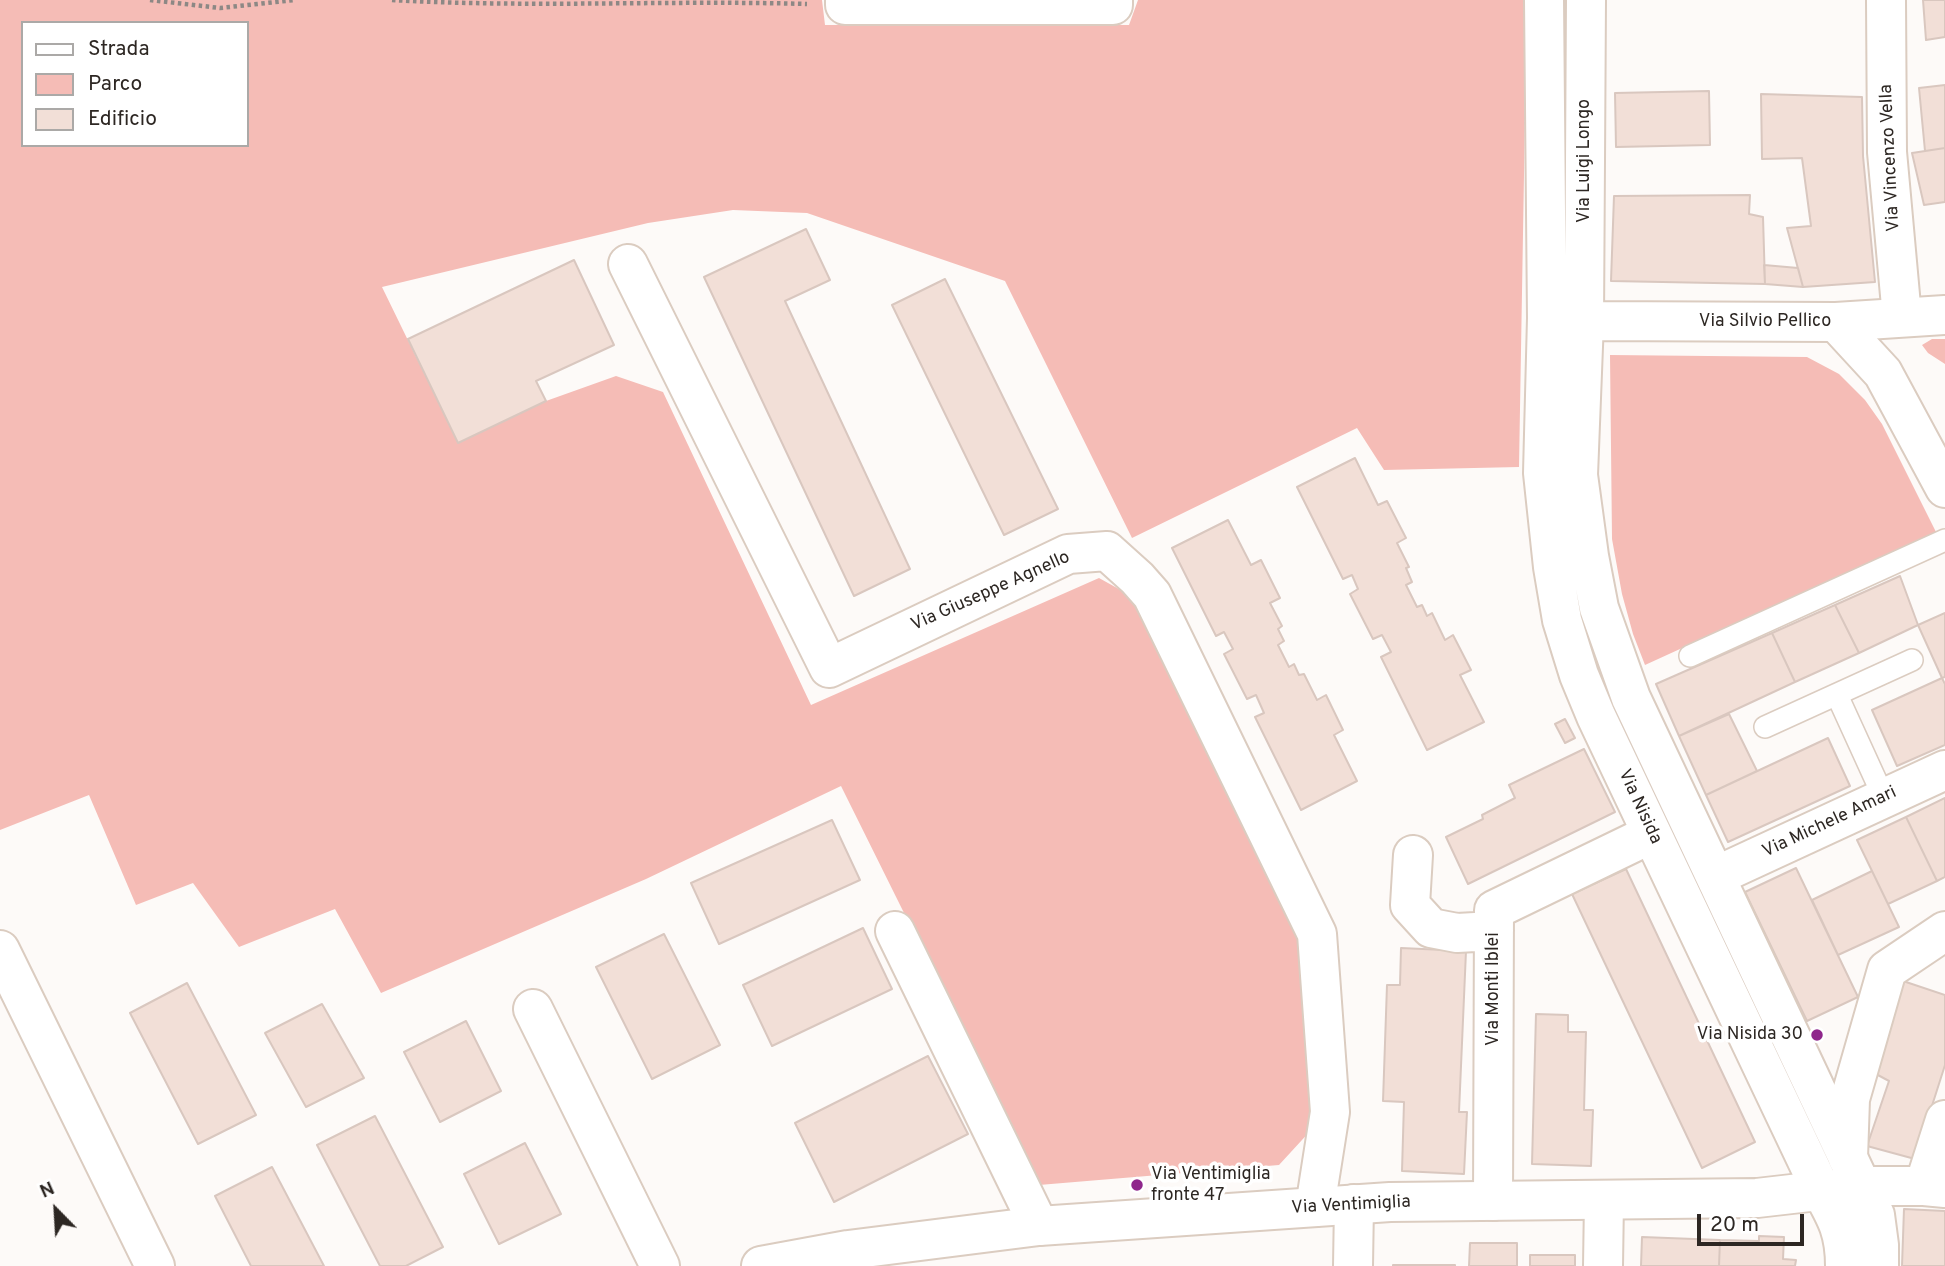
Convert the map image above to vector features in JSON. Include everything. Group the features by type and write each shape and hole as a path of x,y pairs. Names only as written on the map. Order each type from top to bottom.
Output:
{"street":[{"path":"1544,0 1578,475 1599,608 1631,698 1875,1215 1879,1266"},
{"name":"Via Luigi Longo","path":"1566,320 1586,0"},
{"name":"Via Vincenzo Vella","path":"1886,0 1887,152 1902,317"},
{"path":"845,2 1113,3"},
{"name":"Via Giuseppe Agnello","path":"628,264 829,668 1068,554 1107,551 1152,595 1317,934 1329,1112 1315,1207"},
{"name":"Via Silvio Pellico","path":"1566,320 1836,322 1945,315"},
{"name":"Via Nisida","path":"1566,320 1543,473 1553,567 1562,620 1579,675 1651,834 1821,1190 1840,1224 1845,1245 1844,1266"},
{"path":"1836,322 1883,373 1945,488"},
{"name":"Via Michele Amari","path":"1716,876 1945,770"},
{"name":"Via Monti Iblei","path":"1493,1201 1494,910 1651,834"},
{"path":"1413,855 1410,905 1431,928 1457,933 1494,931"},
{"path":"895,931 1039,1226"},
{"path":"1854,1172 1850,1099 1887,970 1945,931"},
{"path":"0,950 155,1266"},
{"path":"533,1009 660,1266"},
{"path":"1935,1187 1945,1120"},
{"name":"Via Ventimiglia","path":"761,1266 848,1250 1039,1226 1354,1204 1757,1198 1821,1190 1854,1172 1935,1187"},
{"path":"1603,1266 1604,1200"},
{"path":"1353,1266 1354,1204"}],"lane":[{"path":"1690,656 1945,540"},
{"path":"1765,727 1912,660"},
{"path":"1837,695 1884,798"}],"path":[{"path":"150,0 220,8 295,0"},
{"path":"392,0 458,4 845,2"}],"green space":[{"path":"0,0 822,0 825,25 1129,25 1138,0 1527,0 1519,467 1384,470 1357,428 1132,538 1005,281 807,213 733,210 648,223 382,287 458,443 546,401 616,376 663,392 811,705 1099,578 1144,603 1302,939 1313,1128 1279,1165 1039,1185 841,786 646,879 381,993 335,909 239,947 193,883 136,905 89,795 0,830"},
{"path":"1932,339 1945,339 1945,364 1928,353 1922,345"},
{"path":"1610,355 1807,357 1839,374 1865,400 1882,424 1936,532 1645,665 1622,594 1612,539"}],"building":[{"path":"1923,0 1945,0 1945,37 1926,40"},
{"path":"1945,85 1945,148 1925,151 1919,88"},
{"path":"1709,91 1710,145 1616,147 1615,93"},
{"path":"1761,94 1862,97 1863,156 1875,282 1803,287 1787,228 1811,226 1802,158 1762,159"},
{"path":"1945,148 1945,202 1924,205 1912,153"},
{"path":"1750,195 1749,214 1763,217 1765,284 1611,281 1614,196"},
{"path":"806,229 830,280 785,301 910,569 854,596 704,277"},
{"path":"574,260 614,345 536,381 546,401 458,443 408,339"},
{"path":"1764,265 1798,268 1803,287 1765,284"},
{"path":"945,279 1058,509 1004,535 892,305"},
{"path":"1355,458 1378,505 1387,501 1406,538 1397,543 1409,567 1406,568 1412,582 1406,585 1417,607 1422,605 1427,616 1432,613 1445,640 1453,635 1471,670 1460,675 1484,722 1427,750 1381,657 1391,652 1382,635 1373,639 1350,594 1358,589 1352,575 1343,579 1297,487"},
{"path":"1228,520 1251,565 1261,560 1280,598 1270,603 1282,626 1278,629 1284,641 1278,645 1289,667 1294,664 1299,675 1304,674 1317,700 1326,695 1343,730 1334,735 1357,781 1301,810 1255,717 1264,713 1256,695 1247,699 1224,654 1233,649 1224,632 1216,636 1172,548"},
{"path":"1900,576 1918,625 1859,653 1835,605"},
{"path":"1835,605 1859,653 1795,682 1772,633"},
{"path":"1945,613 1945,677 1942,678 1918,625"},
{"path":"1772,633 1795,682 1679,736 1656,684"},
{"path":"1942,678 1945,684 1945,745 1897,766 1872,710"},
{"path":"1729,714 1757,771 1706,795 1679,736"},
{"path":"1565,719 1575,738 1565,743 1555,724"},
{"path":"1828,738 1850,786 1728,842 1706,795"},
{"path":"1584,749 1615,812 1468,884 1446,837 1483,819 1482,815 1515,798 1509,785"},
{"path":"1945,798 1945,877 1937,881 1906,817"},
{"path":"1906,817 1937,881 1888,904 1857,840"},
{"path":"832,820 860,880 719,944 691,883"},
{"path":"1796,868 1858,997 1807,1021 1745,892"},
{"path":"1626,869 1755,1142 1702,1168 1572,894"},
{"path":"1872,871 1899,927 1838,955 1812,900"},
{"path":"863,928 892,989 772,1046 743,985"},
{"path":"664,934 720,1045 652,1079 596,967"},
{"path":"1401,948 1466,951 1459,1112 1467,1112 1464,1174 1402,1171 1404,1102 1383,1101 1387,985 1400,985"},
{"path":"1903,981 1945,995 1945,1065 1915,1159 1867,1146 1889,1081 1876,1074"},
{"path":"187,983 256,1115 198,1144 130,1013"},
{"path":"322,1004 364,1078 306,1107 265,1033"},
{"path":"1536,1014 1568,1015 1568,1032 1586,1032 1584,1110 1593,1110 1591,1166 1532,1164"},
{"path":"466,1021 501,1091 440,1122 404,1052"},
{"path":"928,1056 968,1134 834,1202 795,1123"},
{"path":"375,1116 443,1247 406,1266 380,1266 317,1145"},
{"path":"525,1143 561,1214 499,1244 464,1174"},
{"path":"272,1167 324,1266 251,1266 215,1196"},
{"path":"1904,1209 1945,1211 1945,1266 1902,1266"},
{"path":"1759,1236 1784,1237 1783,1259 1796,1260 1795,1266 1719,1266 1720,1240 1759,1241"},
{"path":"1642,1237 1720,1240 1719,1266 1641,1266"},
{"path":"1470,1243 1517,1243 1517,1266 1469,1266"},
{"path":"1530,1255 1575,1255 1575,1266 1530,1266"},
{"path":"1455,1265 1455,1266 1393,1266"}],"place":[{"name":"Via Nisida 30","path":"1817,1035"},
{"name":"Via Ventimiglia fronte 47","path":"1137,1185"}]}
